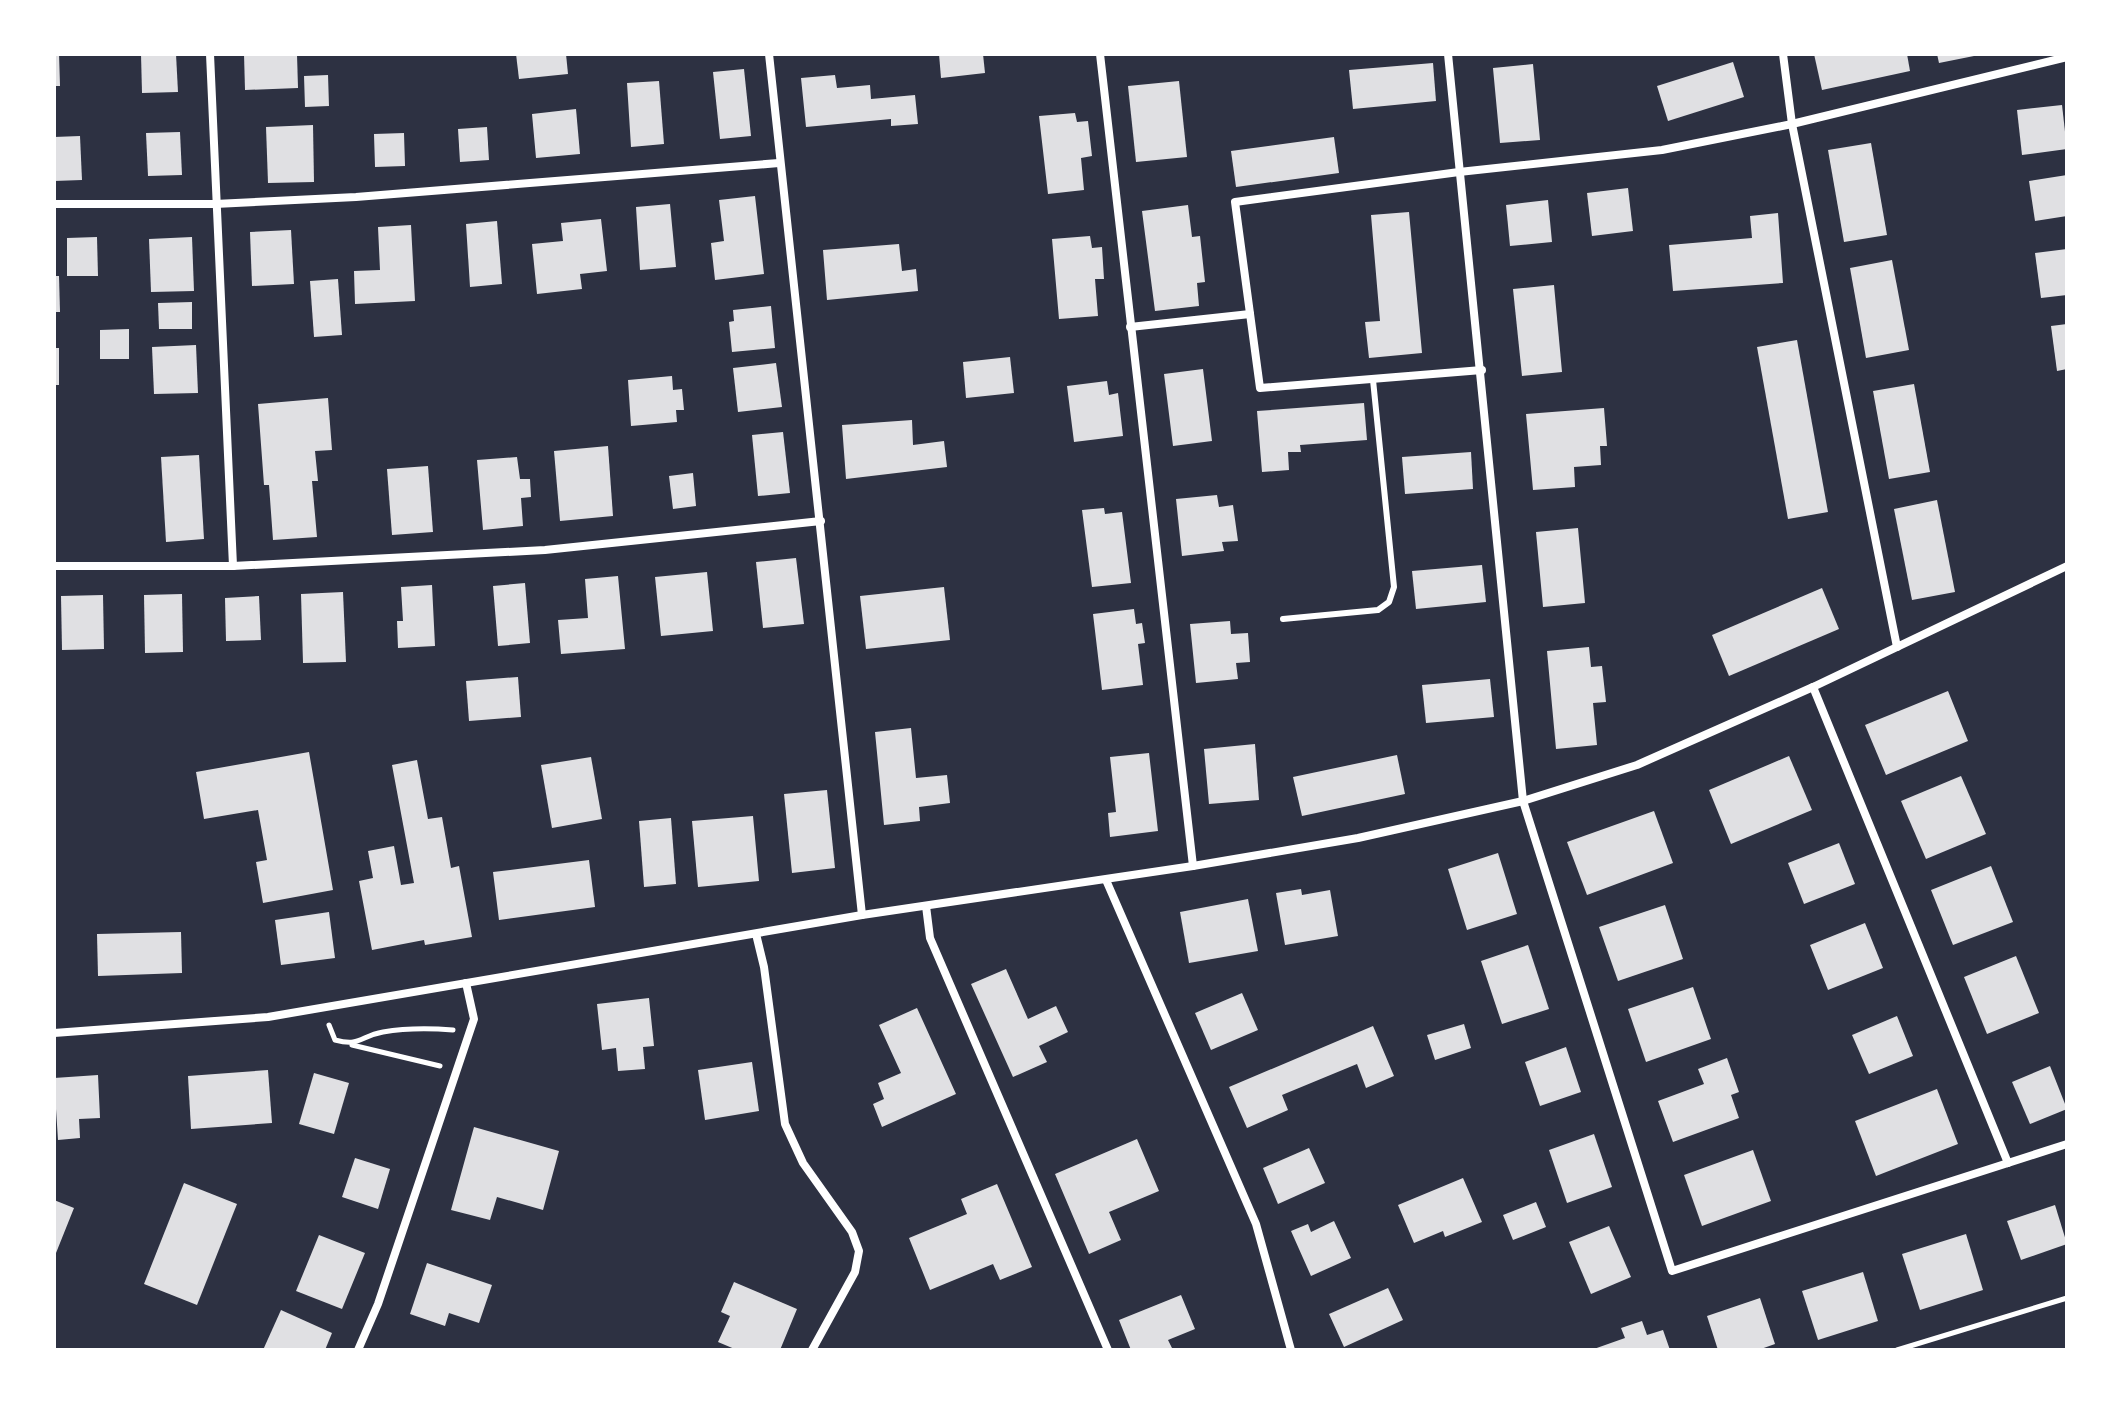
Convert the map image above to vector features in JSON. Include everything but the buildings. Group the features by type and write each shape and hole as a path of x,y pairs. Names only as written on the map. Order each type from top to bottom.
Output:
{"street":[{"path":"210,54 233,566"},
{"path":"769,54 862,915"},
{"path":"1100,54 1193,866"},
{"path":"1448,54 1523,801 1672,1271 2067,1144"},
{"path":"1783,54 1792,124 1897,647"},
{"path":"1482,370 1260,388 1235,202 1459,172 1662,150 1792,124 2067,57"},
{"path":"54,204 215,204 356,197 779,163"},
{"path":"1130,327 1250,314"},
{"path":"54,566 233,566 545,550 821,521"},
{"path":"54,1033 268,1017 862,915 1106,880 1358,838 1523,801 1637,765 1813,687 2067,566"},
{"path":"1813,687 2008,1163"},
{"path":"1106,880 1256,1224 1291,1350"},
{"path":"926,906 930,938 1108,1350"},
{"path":"756,934 764,967 785,1124 803,1163 852,1232 859,1251 855,1272 812,1350"},
{"path":"358,1350 378,1304 474,1019 466,983"}],"lane":[{"path":"1283,619 1378,610 1389,602 1394,587 1373,380"}],"path":[{"path":"323,1007 335,1040 433,1063 456,1073"},
{"path":"351,1045 379,1033 427,1028 470,1032"},
{"path":"1897,1350 2067,1298"}]}
